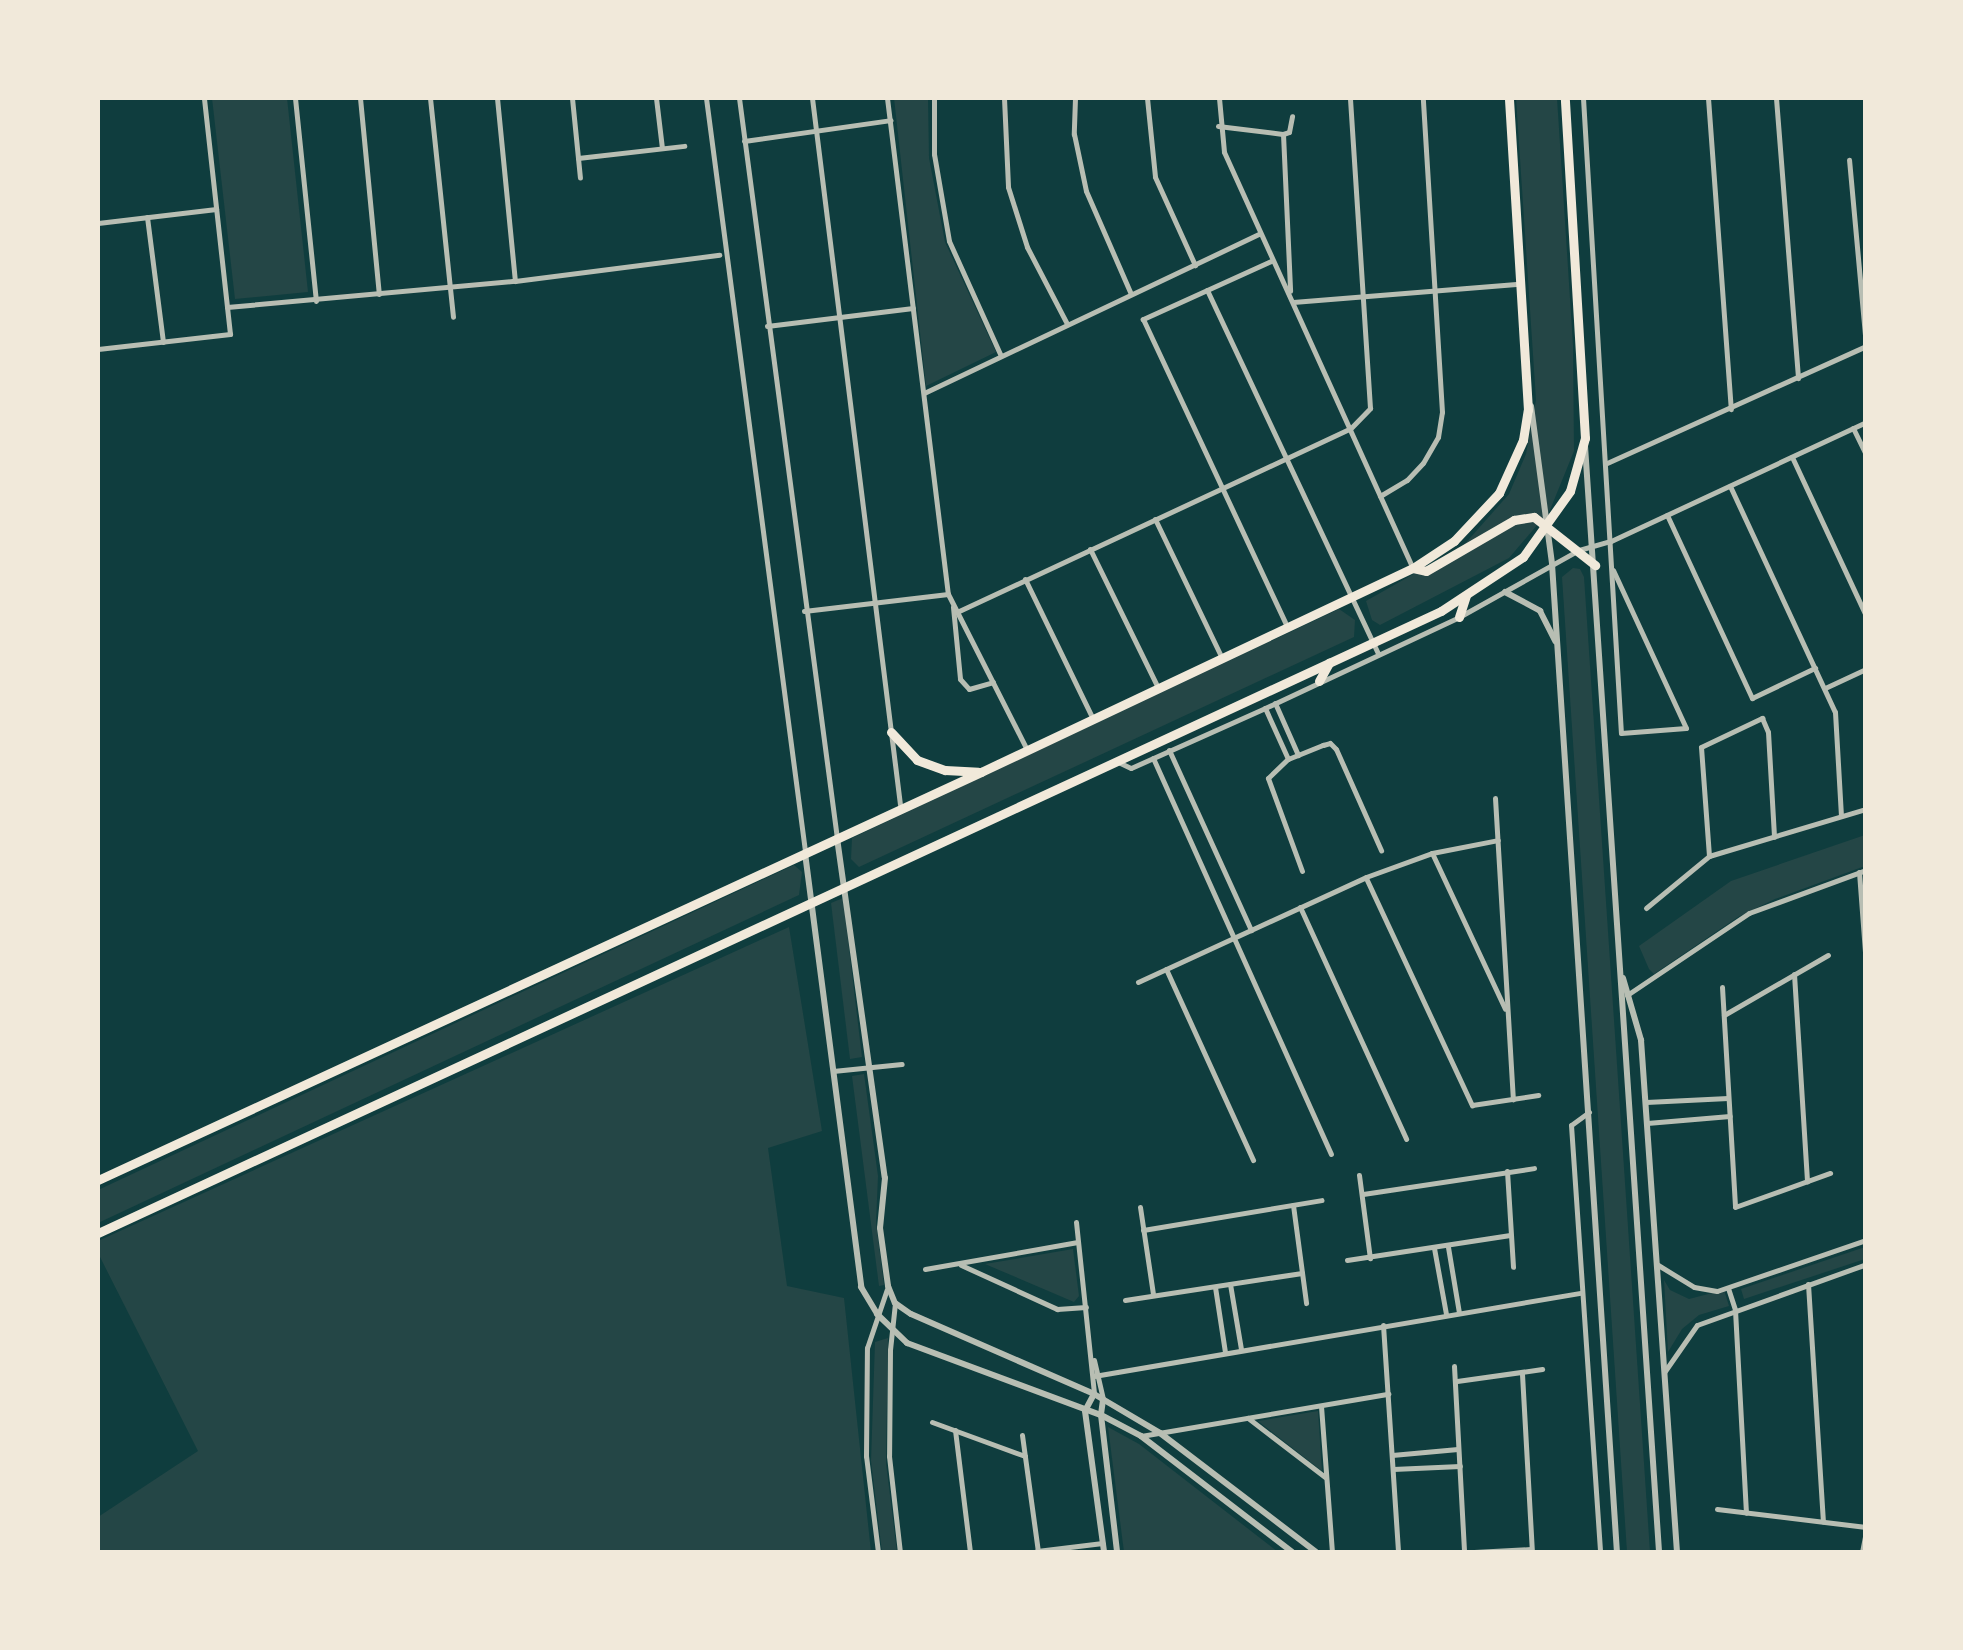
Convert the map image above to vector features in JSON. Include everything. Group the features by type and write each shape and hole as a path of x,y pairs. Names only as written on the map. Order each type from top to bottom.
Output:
{"main road":[{"path":"98,1180 1094,719 1413,568 1454,542 1499,493 1522,440 1528,386 1509,98"},
{"path":"98,1233 1329,663 1466,595 1523,557 1570,491 1585,438 1565,98"},
{"path":"1413,568 1426,570 1514,520 1534,517 1596,565"},
{"path":"1459,617 1466,595"},
{"path":"1319,681 1329,663"},
{"path":"891,732 918,760 945,770 980,772"}],"street":[{"path":"98,349 230,334 204,98"},
{"path":"296,98 316,301"},
{"path":"360,98 379,294"},
{"path":"430,98 454,317"},
{"path":"497,98 515,280"},
{"path":"572,98 580,178"},
{"path":"656,98 662,148"},
{"path":"706,98 861,1288 894,1334 1101,1414 1141,1436 1292,1552"},
{"path":"739,98 804,612 886,1178 880,1228 888,1286 896,1303 911,1314 1094,1394 1160,1432 1316,1552"},
{"path":"812,98 900,806"},
{"path":"886,98 948,594 1027,750"},
{"path":"934,98 934,154 949,241 1001,356"},
{"path":"1004,98 1008,187 1028,246 1067,324"},
{"path":"1075,98 1074,134 1086,191 1131,294"},
{"path":"1147,98 1155,177 1195,265"},
{"path":"1219,98 1218,126 1224,152 1413,568"},
{"path":"959,611 1350,429 1370,408 1350,98"},
{"path":"1380,496 1407,480 1438,438 1442,412 1423,98"},
{"path":"1583,98 1621,732 1686,728 1613,570"},
{"path":"1708,98 1731,409"},
{"path":"1776,98 1798,378"},
{"path":"1218,126 1284,134 1289,132 1292,116"},
{"path":"744,141 891,120"},
{"path":"1284,134 1291,300"},
{"path":"578,158 684,146"},
{"path":"1607,463 1866,346 1849,160"},
{"path":"98,223 216,209"},
{"path":"147,217 163,342"},
{"path":"924,393 1259,234"},
{"path":"227,307 450,287 720,255"},
{"path":"1272,260 1142,318 1287,628"},
{"path":"1291,300 1521,284"},
{"path":"1207,290 1378,654"},
{"path":"768,326 914,308"},
{"path":"1528,386 1552,564 1616,1552"},
{"path":"1115,761 1132,768 1459,617 1580,550 1611,542 1866,422"},
{"path":"1852,428 1866,455"},
{"path":"1585,438 1659,1552"},
{"path":"1792,457 1866,616"},
{"path":"1730,486 1835,712 1841,816"},
{"path":"1667,515 1752,698 1815,668"},
{"path":"1154,519 1222,658"},
{"path":"1090,549 1158,688"},
{"path":"1026,579 1094,719"},
{"path":"1505,592 1540,611 1558,650"},
{"path":"804,612 948,594"},
{"path":"952,601 960,679 968,690 993,682"},
{"path":"1825,688 1866,669"},
{"path":"1275,703 1298,754"},
{"path":"1264,708 1288,759"},
{"path":"1709,856 1702,746 1762,718 1768,732 1774,836"},
{"path":"1302,871 1270,788 1271,773 1288,759 1330,743 1382,850"},
{"path":"1169,750 1251,930"},
{"path":"1153,758 1331,1154"},
{"path":"1495,798 1513,1099"},
{"path":"1646,908 1709,856 1866,809"},
{"path":"1186,831 1202,823"},
{"path":"1138,982 1366,877 1432,852 1498,840"},
{"path":"1432,852 1508,1014"},
{"path":"1623,998 1749,912 1862,871 1866,965"},
{"path":"1366,877 1472,1105 1538,1095"},
{"path":"1300,907 1406,1139"},
{"path":"1724,1015 1828,955"},
{"path":"1166,969 1253,1160"},
{"path":"1621,972 1641,1040 1677,1552"},
{"path":"1794,974 1807,1182"},
{"path":"1722,987 1734,1207 1830,1174"},
{"path":"833,1072 902,1064"},
{"path":"1645,1102 1728,1098"},
{"path":"1589,1112 1572,1125 1600,1552"},
{"path":"1646,1123 1730,1116"},
{"path":"1362,1194 1534,1168"},
{"path":"1506,1171 1513,1267"},
{"path":"1358,1175 1370,1258"},
{"path":"1143,1230 1322,1200"},
{"path":"1293,1204 1306,1303"},
{"path":"1140,1207 1153,1294"},
{"path":"1076,1222 1091,1353 1103,1400 1101,1414 1118,1552"},
{"path":"1347,1260 1510,1235"},
{"path":"1658,1265 1694,1287 1717,1291 1866,1240"},
{"path":"925,1269 1078,1242"},
{"path":"1448,1246 1458,1313"},
{"path":"1434,1248 1446,1315"},
{"path":"958,1264 1057,1309 1086,1308"},
{"path":"1665,1371 1697,1325 1866,1264"},
{"path":"1125,1300 1302,1273"},
{"path":"1230,1284 1241,1349"},
{"path":"1808,1284 1824,1522"},
{"path":"878,1552 866,1456 867,1348 888,1286"},
{"path":"1215,1286 1226,1352"},
{"path":"1728,1288 1735,1310 1746,1513"},
{"path":"1097,1375 1582,1293"},
{"path":"896,1303 890,1456 900,1552"},
{"path":"1382,1326 1398,1552"},
{"path":"1454,1366 1464,1552"},
{"path":"1457,1381 1542,1369"},
{"path":"1474,1552 1532,1550 1522,1374"},
{"path":"1097,1375 1086,1411 1104,1552"},
{"path":"1141,1436 1388,1394"},
{"path":"1322,1406 1332,1552"},
{"path":"1248,1418 1326,1478"},
{"path":"932,1422 1024,1456"},
{"path":"954,1430 970,1552"},
{"path":"1022,1435 1038,1552 1103,1542"},
{"path":"1392,1455 1458,1449"},
{"path":"1393,1469 1460,1466"},
{"path":"1717,1510 1866,1529 1862,1552"},
{"path":"1658,1528 1675,1527"}],"shaded area":[{"path":"212,98 287,98 308,292 235,299"},
{"path":"894,98 928,98 929,158 945,242 996,352 926,386"},
{"path":"1516,98 1557,98 1573,345 1574,451 1550,510 1509,558 1380,625 1372,620 1366,601 1463,546 1509,494 1526,454 1536,400"},
{"path":"1573,568 1580,569 1584,577 1650,1552 1627,1552 1562,577"},
{"path":"1339,609 1355,620 1354,637 859,867 851,859 852,838"},
{"path":"1865,835 1865,866 1775,899 1738,917 1654,974 1649,969 1639,946 1731,881"},
{"path":"794,865 802,872 799,895 98,1223 98,1190"},
{"path":"843,898 862,1057 850,1059 831,903"},
{"path":"789,927 822,1131 768,1148 787,1286 844,1298 871,1552 98,1552 98,1517 198,1451 99,1255 98,1241"},
{"path":"864,1074 878,1176 876,1223 884,1285 879,1286 852,1076"},
{"path":"1865,1247 1865,1259 1744,1299 1741,1289"},
{"path":"1073,1249 1079,1296 1074,1302 985,1264"},
{"path":"1664,1280 1670,1290 1689,1299 1724,1290 1729,1306 1699,1315 1682,1329 1668,1352"},
{"path":"888,1338 886,1463 897,1552 882,1552 871,1461 875,1342"},
{"path":"1318,1411 1322,1471 1258,1421"},
{"path":"1108,1427 1139,1444 1278,1552 1124,1552"}]}
